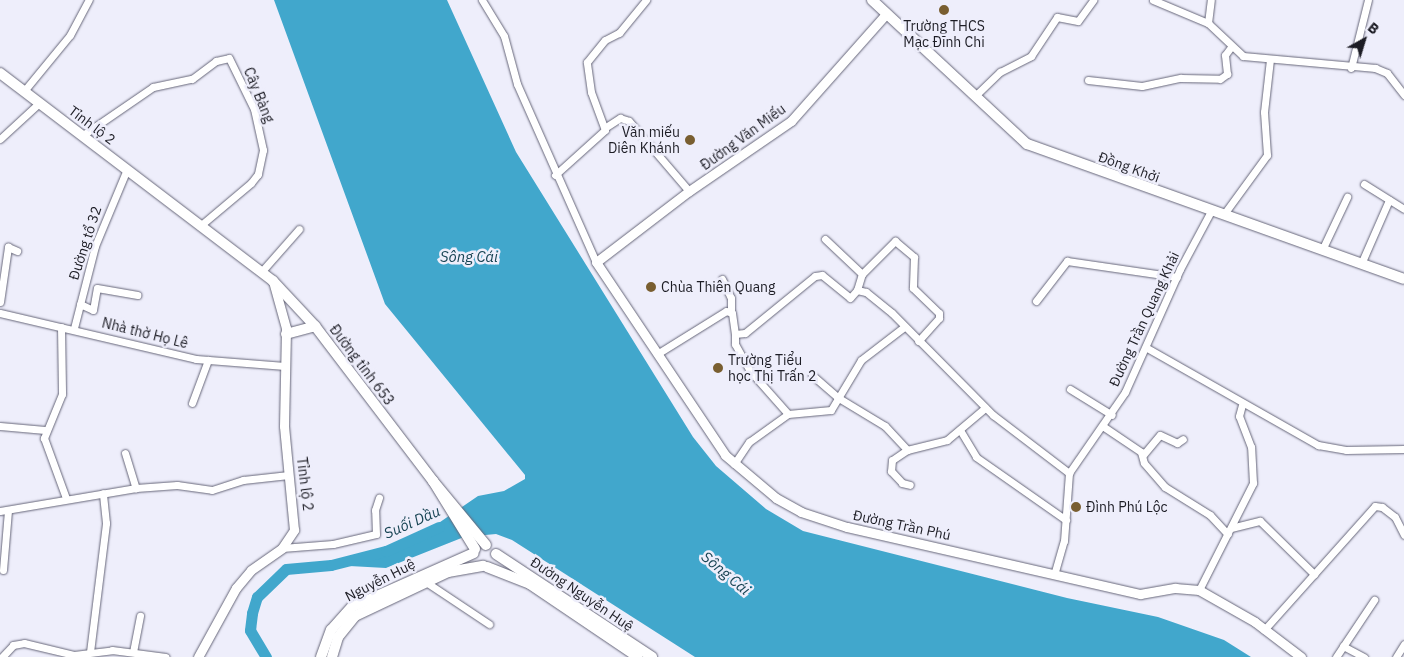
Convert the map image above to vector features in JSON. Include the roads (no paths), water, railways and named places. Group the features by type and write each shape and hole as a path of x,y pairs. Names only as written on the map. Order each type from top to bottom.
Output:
{"main road":[{"name":"Đồng Khởi","path":"872,0 977,94 1028,144 1404,279"},
{"name":"Tỉnh lộ 2","path":"0,73 262,271"},
{"name":"Đường tỉnh 653","path":"262,271 315,326 473,534 486,545"},
{"path":"286,334 315,326"},
{"name":"Đường tỉnh 653","path":"473,534 475,551 485,566"},
{"name":"Nguyễn Huệ","path":"332,657 338,637 355,616 390,594 475,551 480,544 486,545"},
{"name":"Đường Nguyễn Huệ","path":"486,545 638,657"},
{"path":"485,566 497,561 496,554"},
{"name":"Nguyễn Huệ","path":"321,657 331,630 352,607 465,567 485,566"},
{"name":"Đường Nguyễn Huệ","path":"485,566 530,584 652,657"}],"street":[{"path":"24,91 70,35 89,0"},
{"path":"482,0 508,45 517,84 555,175 596,262"},
{"path":"606,127 593,99 585,65 646,0"},
{"path":"977,94 1000,72 1031,56 1058,17 1078,21 1093,0"},
{"path":"1153,0 1208,23 1231,47 1243,56 1352,68 1375,68 1387,73 1404,96"},
{"path":"1208,23 1211,0"},
{"path":"1352,68 1368,0"},
{"name":"Đường Văn Miếu","path":"596,262 689,191 791,121 886,14"},
{"path":"1088,80 1142,86 1180,78 1220,79 1227,74 1225,55 1231,47"},
{"name":"Cây Bàng","path":"83,135 153,86 192,79 216,61 229,58 254,109 263,150 258,174 251,183 200,226"},
{"path":"1224,214 1267,155 1264,112 1270,60"},
{"path":"0,139 39,103"},
{"path":"555,175 606,127 620,118 627,119 689,191"},
{"name":"Đường tổ 32","path":"74,328 95,246 127,169"},
{"path":"1364,184 1404,209"},
{"path":"1322,250 1346,197"},
{"path":"1361,264 1389,200"},
{"name":"Đường Trần Quang Khải","path":"1069,473 1112,415 1147,348 1177,277 1211,211"},
{"path":"262,271 299,229"},
{"path":"825,239 862,274"},
{"path":"735,334 745,333 815,276 822,275 848,297 857,290 862,274 891,241 912,254 913,288 940,315 918,341"},
{"path":"0,302 8,247 18,251"},
{"name":"Đường Trần Phú","path":"596,262 708,431 734,464 776,498 822,520 1140,594 1175,588 1199,590 1217,597 1301,657"},
{"path":"1036,300 1067,262 1177,277"},
{"path":"722,279 731,298 731,312 735,334 734,344 750,371 788,414"},
{"name":"Tỉnh lộ 2","path":"198,657 236,588 251,570 282,548 295,523 289,475 285,366 286,334 283,310 273,281"},
{"path":"80,304 93,310 97,288 137,295"},
{"path":"857,290 874,298 985,408 1069,473 1066,520 1054,575"},
{"path":"657,354 696,327 731,312"},
{"name":"Nhà thờ Họ Lê","path":"0,313 61,327 74,328 208,360 285,366"},
{"path":"61,327 62,394 45,430 46,446 66,498"},
{"path":"734,464 748,442 788,414 829,411 861,360 904,327"},
{"path":"1147,348 1242,405 1318,445 1346,450 1404,449"},
{"path":"192,403 208,360"},
{"path":"812,375 837,397 885,426 907,450"},
{"path":"1070,389 1112,415"},
{"path":"1199,590 1253,483 1251,447 1239,416 1242,405"},
{"path":"910,485 902,482 891,471 892,460 907,450 940,443 960,430 985,408"},
{"path":"0,426 45,430"},
{"path":"1104,427 1143,455 1144,463 1165,487 1210,515 1230,531"},
{"path":"960,430 976,457 1066,520"},
{"path":"1143,455 1160,435 1177,443 1183,439"},
{"path":"125,453 136,488"},
{"path":"3,570 4,510 66,498 136,488 177,485 207,491 243,480 289,475"},
{"path":"90,652 106,524 103,493"},
{"path":"282,548 333,544 376,534 375,510 379,498"},
{"path":"1264,630 1376,505 1395,517 1404,535"},
{"path":"1230,531 1260,521 1314,574"},
{"path":"426,582 489,624"},
{"path":"1336,657 1374,600"},
{"path":"133,652 140,616"},
{"path":"2,657 7,649 24,643 74,656 90,652 133,652 166,657"},
{"path":"1396,657 1404,644"},
{"path":"1343,646 1364,657"}],"water":[{"name":"Sông Cái","path":"274,0 447,0 516,152 693,437 716,466 766,509 803,531 1067,598 1158,617 1224,640 1251,657 695,657 512,540 496,534 464,537 386,568 331,565 422,540 427,531 478,496 504,491 525,479 525,475 385,304"}],"waterway":[{"name":"Suối Dầu","path":"266,657 250,630 252,613 257,597 286,569 331,565 386,551 439,527"}],"place":[{"name":"Trường THCS Mạc Đĩnh Chi","path":"944,10"},
{"name":"Văn miếu Diên Khánh","path":"690,140"},
{"name":"Chùa Thiên Quang","path":"651,287"},
{"name":"Trường Tiểu học Thị Trấn 2","path":"718,368"},
{"name":"Đình Phú Lộc","path":"1076,507"}]}
